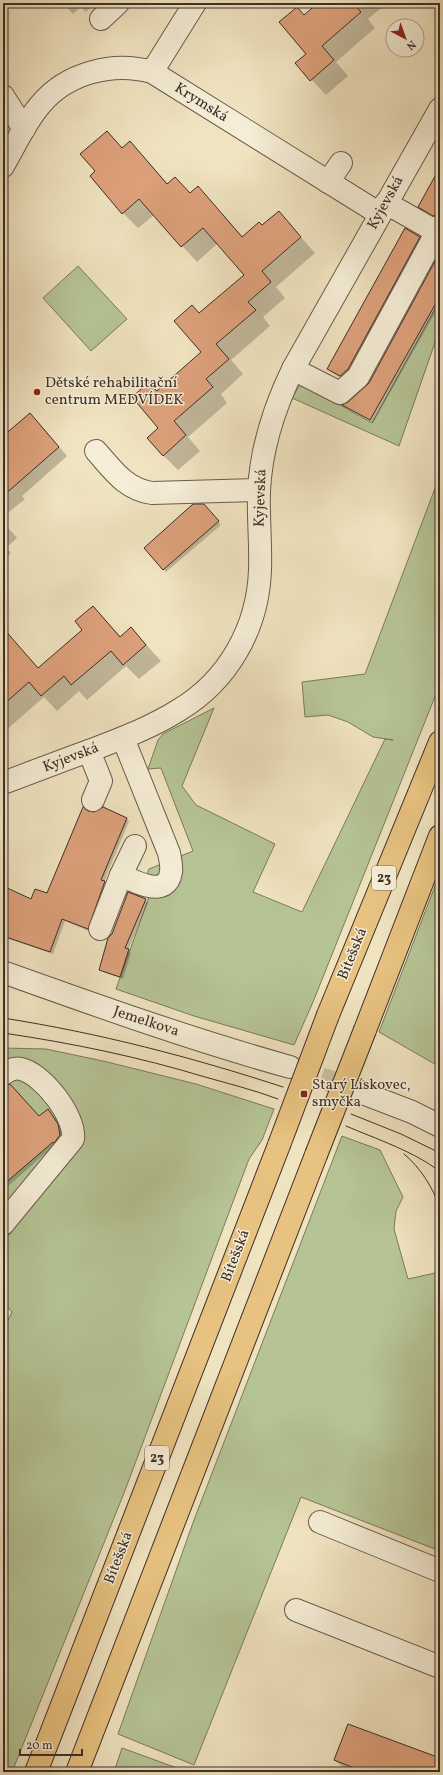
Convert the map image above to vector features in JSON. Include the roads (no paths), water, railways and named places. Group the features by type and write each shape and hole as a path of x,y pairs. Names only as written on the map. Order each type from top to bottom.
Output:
{"highway":[{"name":"Bítešská","path":"36,1772 328,1015 440,742"},
{"name":"23","path":"77,1772 440,836"},
{"path":"87,1772 98,1717"}],"street":[{"path":"101,19 118,3"},
{"path":"152,72 195,3"},
{"name":"Krymská","path":"3,166 24,128 40,104 56,88 75,78 98,71 120,67 138,68 152,72 328,182 383,209 438,229"},
{"path":"3,96 24,128"},
{"name":"Kyjevská","path":"3,783 123,738 159,722 193,700 223,672 240,646 251,624 258,600 260,569 259,490 262,465 278,402 293,369 440,109"},
{"path":"328,182 341,163"},
{"path":"293,369 340,393 358,377 438,229"},
{"path":"96,451 123,481 140,491 152,493 259,490"},
{"path":"122,875 142,886 158,888 166,882 171,872 169,853 123,738"},
{"path":"89,751 101,781 93,800"},
{"path":"100,929 135,846"},
{"name":"Jemelkova","path":"3,972 117,1013 250,1056 290,1067"},
{"path":"3,1074 11,1069 21,1069 40,1080 57,1099 70,1119 74,1131 73,1138 3,1224"},
{"path":"360,1092 412,1112 440,1126"},
{"path":"320,1522 440,1571"},
{"path":"296,1610 440,1667"}],"tunnel":[{"path":"290,1067 360,1092"}],"tram line":[{"path":"3,1018 74,1031 144,1047 283,1087"},
{"path":"3,1033 54,1041 130,1057 242,1087 278,1099"},
{"path":"351,1114 401,1134 440,1153"},
{"path":"346,1126 408,1152 420,1158 440,1172"},
{"path":"404,1154 416,1165 425,1178 440,1207"}],"place":[{"name":"Dětské rehabilitační centrum MEDVÍDEK","path":"37,392"},
{"name":"Starý Lískovec, smyčka","path":"304,1094"}]}
